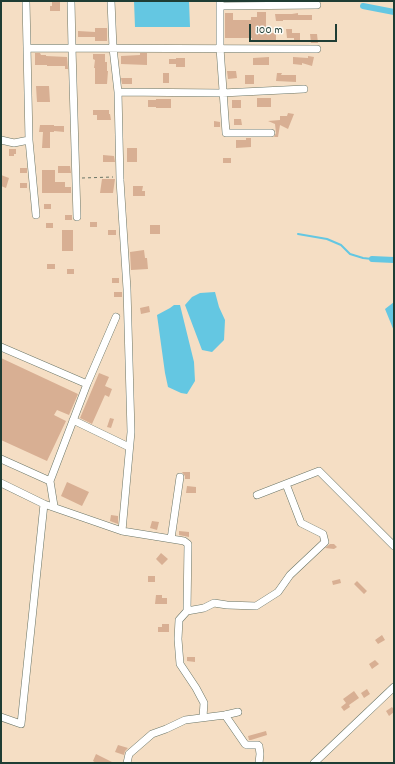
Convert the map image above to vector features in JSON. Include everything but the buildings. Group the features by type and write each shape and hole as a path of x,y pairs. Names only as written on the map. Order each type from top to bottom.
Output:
{"street":[{"path":"26,1 29,140 36,215"},
{"path":"71,1 77,217"},
{"path":"111,1 113,48 118,92 120,177 127,290 131,432 122,531"},
{"path":"271,133 226,133 222,92 220,3 317,5"},
{"path":"27,48 317,48"},
{"path":"118,92 222,92 304,89"},
{"path":"1,140 14,143 29,140"},
{"path":"54,506 50,480 86,384 116,317"},
{"path":"1,346 86,384"},
{"path":"73,420 130,447"},
{"path":"1,459 50,480"},
{"path":"257,495 319,471 394,546"},
{"path":"171,539 180,476"},
{"path":"1,483 44,504 54,506 122,531 184,541 188,544 187,611"},
{"path":"203,717 204,703 180,664 178,639 179,620 187,611 204,608 214,603 256,606 278,592 290,575 326,542 323,534 301,523 286,484"},
{"path":"1,718 21,724 44,504"},
{"path":"314,763 394,686"},
{"path":"127,763 129,754 152,734 185,720 238,712"},
{"path":"225,715 245,744 259,746 259,763"}],"path":[{"path":"76,178 120,177"}],"water":[{"path":"134,1 189,1 190,27 135,27"},
{"path":"215,292 219,307 225,320 224,340 212,352 202,350 185,305 192,297 200,293"},
{"path":"394,302 394,331 385,309"},
{"path":"174,305 180,305 194,362 195,381 187,394 168,387 165,373 157,315"}],"waterway":[{"path":"363,6 394,12"},
{"path":"298,234 327,239 341,245 350,254 372,259"},
{"path":"372,259 394,260"}]}
